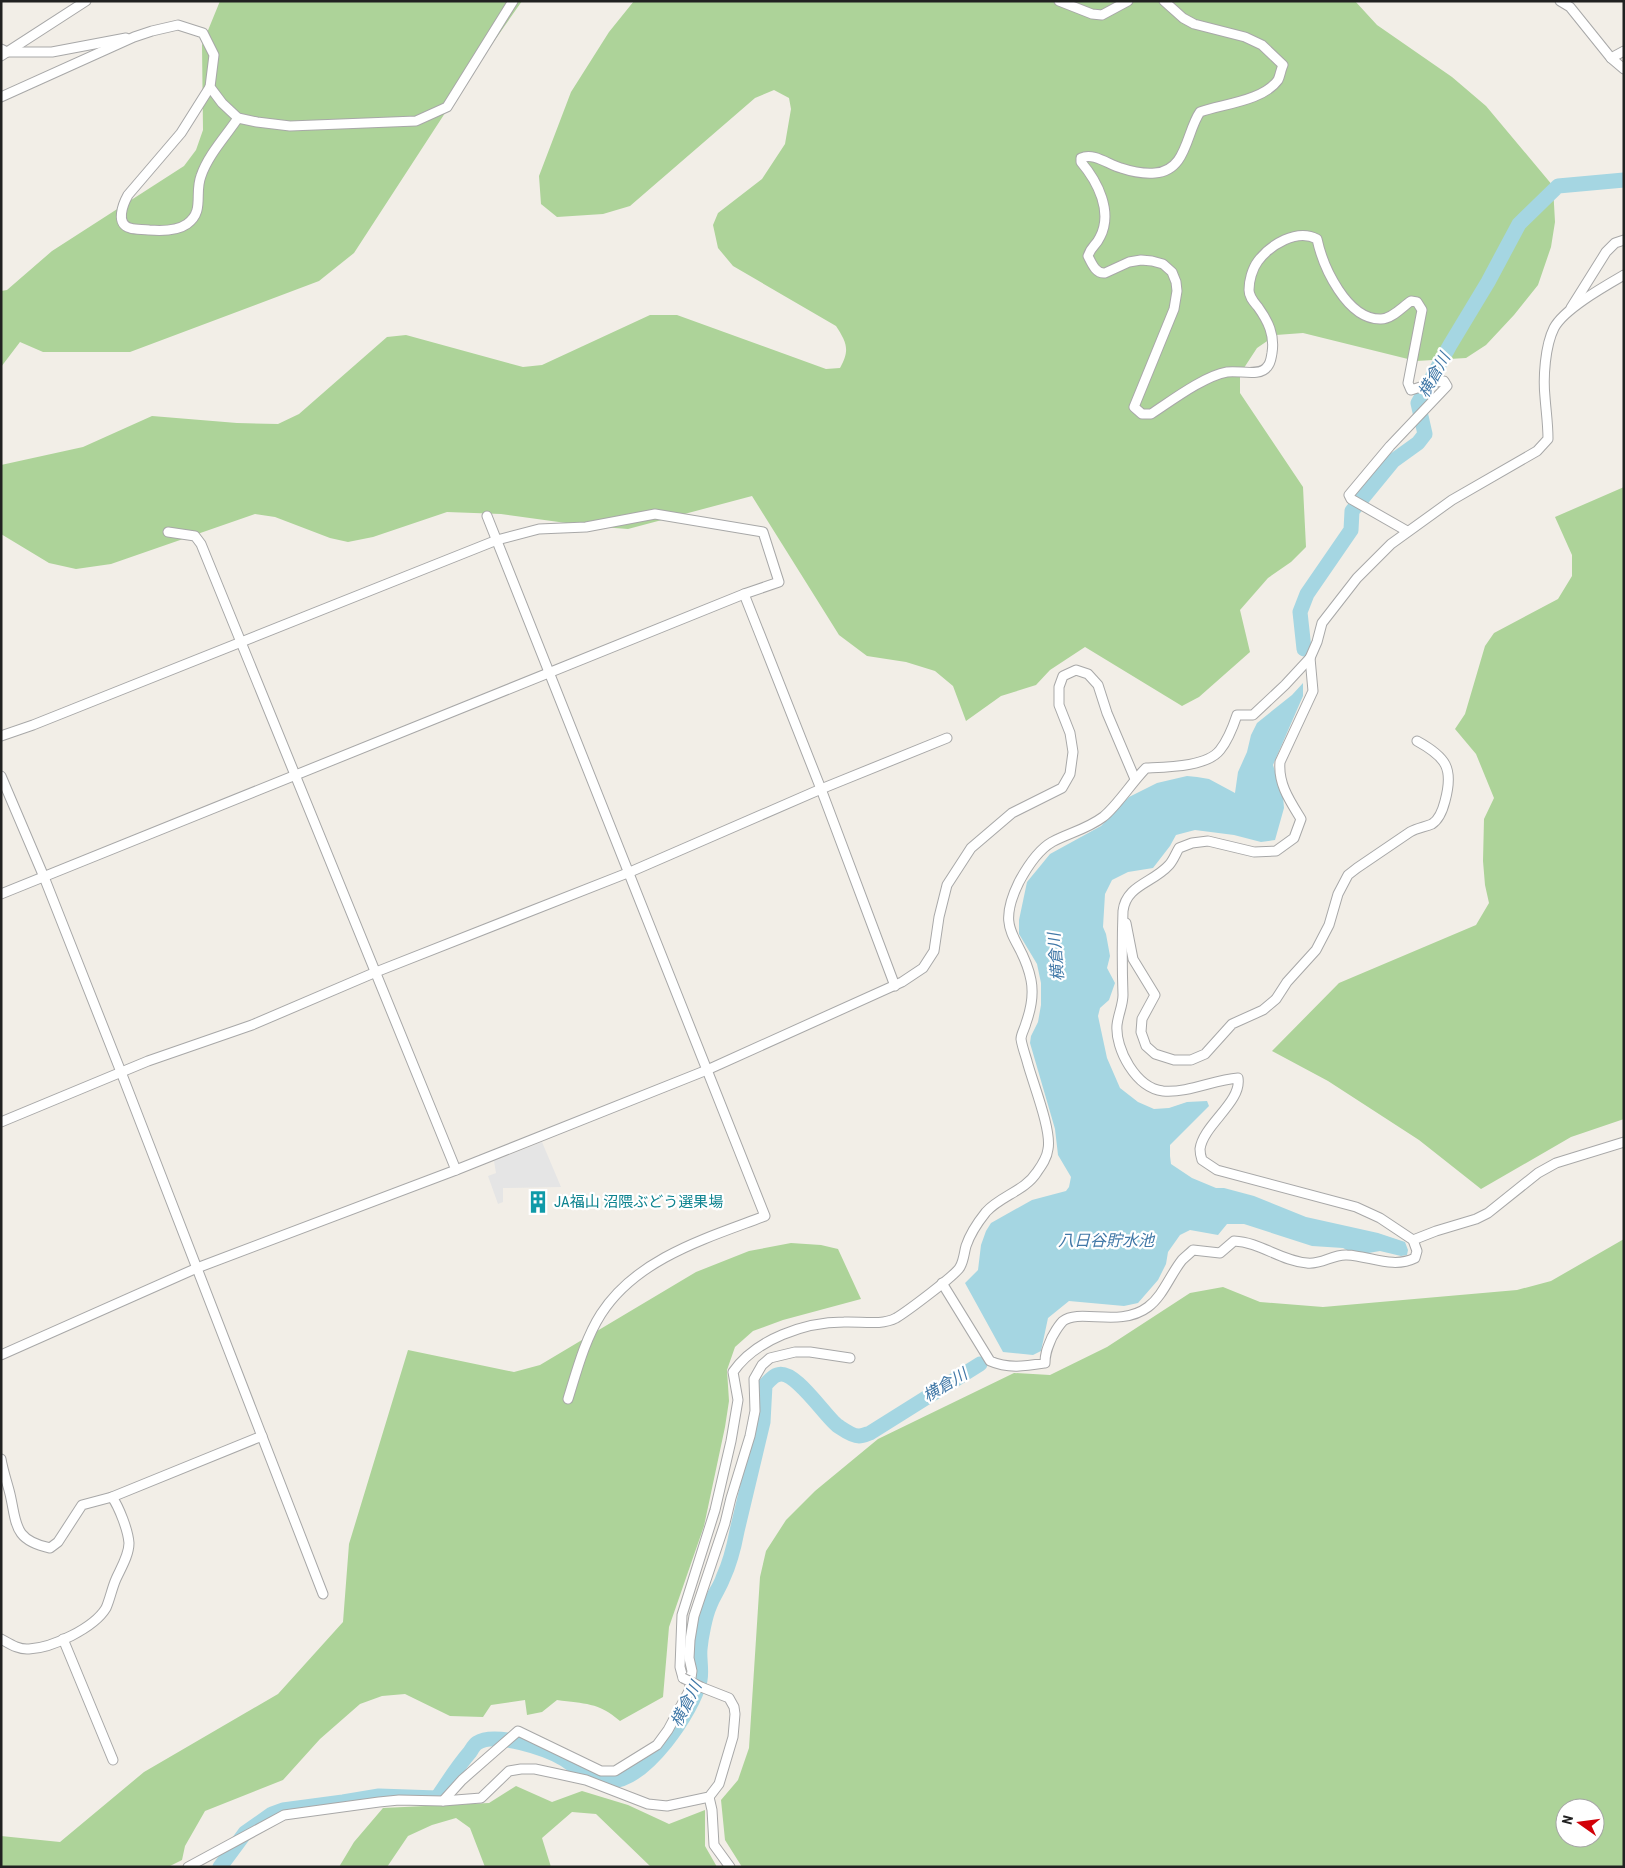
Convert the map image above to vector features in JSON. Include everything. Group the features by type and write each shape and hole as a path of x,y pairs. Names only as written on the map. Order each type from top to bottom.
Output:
{"street":[{"path":"3,52 86,1"},
{"path":"210,87 222,103 238,118 290,126 416,121 447,107 513,1"},
{"path":"1059,1 1092,14 1102,15 1128,1"},
{"path":"1164,1 1183,18 1194,24 1245,37 1262,45 1283,65 1278,80 1265,90 1245,100 1200,112 1194,121 1181,159 1172,168 1159,173 1142,174 1118,168 1098,158 1086,156 1081,158 1081,162 1100,191 1104,205 1104,229 1100,240 1090,249 1088,256 1097,271 1101,274 1130,262 1152,261 1163,264 1172,272 1176,282 1177,291 1174,310 1134,407 1142,414 1150,414 1195,386 1226,372 1262,372 1267,368 1273,346 1272,333 1264,315 1250,296 1252,274 1256,263 1267,251 1284,240 1302,235 1312,236 1317,239 1330,275 1340,293 1352,307 1364,315 1380,319 1385,318 1400,310 1411,301 1417,302 1422,310 1408,388 1411,390 1436,382 1444,382 1447,386 1390,446 1349,496 1351,499 1407,531"},
{"path":"1560,1 1570,7 1611,58 1624,69"},
{"path":"1,97 134,37 152,31 178,25 204,34 214,55 210,87 180,133 128,195 122,206 121,216 124,224 129,228 176,229 185,226 195,218 198,210 198,190 201,176 210,159 238,118"},
{"path":"3,52 52,52 134,37"},
{"path":"1611,58 1624,51"},
{"path":"1568,313 1606,252 1615,244 1624,240"},
{"path":"188,1867 249,1836 269,1822 284,1815 386,1801 443,1801 481,1798 509,1771 521,1768 561,1773 586,1780 648,1804 667,1806 709,1797 719,1784 733,1737 734,1707 729,1698 683,1678 680,1667 682,1615 715,1510 731,1441 738,1400 733,1372 746,1355 760,1346 807,1325 843,1322 876,1323 894,1319 959,1269 969,1239 987,1211 1026,1185 1045,1160 1049,1146 1045,1120 1021,1038 1033,995 1031,980 1027,964 1008,926 1008,912 1020,882 1042,850 1052,842 1089,827 1105,816 1146,768 1208,760 1220,752 1230,734 1237,715 1254,715 1310,658 1322,623 1357,578 1391,544 1452,500 1537,451 1548,439 1545,366 1554,328 1568,313 1599,289 1624,275"},
{"path":"1,736 33,725 497,540 539,529 586,527 655,514 763,532 779,582 744,594 1,894"},
{"path":"487,516 630,872 765,1216 705,1238 657,1261 633,1278 614,1297 601,1314 588,1337 568,1399"},
{"path":"168,532 195,536 201,544 456,1170"},
{"path":"744,594 896,986"},
{"path":"942,1283 990,1361 1019,1367 1045,1363 1046,1351 1056,1330 1064,1320 1083,1316 1118,1318 1134,1315 1149,1306 1156,1300 1182,1260 1193,1250 1220,1253 1234,1242 1246,1242 1285,1258 1306,1264 1315,1263 1336,1255 1406,1263 1415,1258 1417,1251 1412,1240 1380,1218 1356,1207 1217,1170 1202,1160 1200,1150 1204,1138 1238,1088 1238,1078 1188,1089 1162,1091 1147,1085 1126,1063 1119,1048 1117,1025 1123,998 1123,911 1128,894 1170,865 1179,848 1192,843 1208,841 1254,852 1276,851 1294,838 1301,819 1287,797 1279,774 1280,762 1313,691 1310,658"},
{"path":"1,1355 197,1268 456,1170 707,1070 896,986 924,968 934,951 939,917 947,885 971,848 1012,812 1062,788 1070,774 1073,752 1070,733 1059,706 1059,687 1063,676 1076,670 1088,674 1098,685 1107,713 1135,779"},
{"path":"1,1122 148,1061 252,1025 376,972 630,872 821,789 947,738"},
{"path":"1123,911 1130,939 1132,959 1155,995 1142,1019 1141,1032 1146,1046 1155,1054 1174,1060 1190,1060 1205,1054 1232,1024 1263,1010 1276,999 1287,982 1316,950 1329,925 1338,894 1348,875 1410,832 1432,824 1437,819 1442,811 1450,784 1449,774 1439,756 1417,741"},
{"path":"1,776 44,878 121,1072 324,1594"},
{"path":"1412,1240 1476,1220 1488,1213 1538,1173 1556,1163 1624,1142"},
{"path":"443,1801 462,1780 518,1731 601,1770 615,1771 657,1745 668,1730 689,1691 692,1671 690,1640 694,1616 726,1523 731,1498 750,1436 756,1411 754,1379 762,1365 770,1358 795,1352 810,1352 850,1358"},
{"path":"1,1459 15,1524 24,1537 38,1545 50,1548 58,1542 82,1505 112,1497 262,1436"},
{"path":"1,1639 15,1647 28,1650 63,1639 82,1630 95,1621 106,1608 125,1560 129,1543 120,1509 112,1497"},
{"path":"63,1639 113,1760"},
{"path":"709,1797 712,1810 714,1845 730,1867"}],"green space":[{"path":"220,1 522,1 460,90 354,253 319,281 130,352 43,352 20,342 1,367 1,291 7,290 52,251 184,166 196,150 203,130 202,45"},
{"path":"634,1 1355,1 1377,25 1452,77 1486,106 1553,186 1555,222 1551,247 1538,285 1514,315 1486,345 1466,358 1416,361 1303,333 1276,335 1257,348 1240,374 1240,393 1303,487 1306,547 1291,562 1268,578 1240,610 1250,652 1199,697 1182,706 1085,647 1050,670 1036,685 1001,696 966,721 953,686 935,671 906,662 867,656 839,635 752,496 628,529 588,526 501,514 447,512 373,537 348,542 330,538 275,517 255,514 111,564 76,569 49,563 1,534 1,465 83,447 152,416 237,423 278,424 299,414 387,337 406,335 523,367 542,365 650,315 677,315 826,369 840,368 845,356 846,347 843,337 836,326 733,266 718,248 713,225 718,213 762,179 785,144 791,109 789,98 774,90 755,98 630,206 603,214 557,217 541,204 539,176 571,92 609,32"},
{"path":"1624,487 1624,1119 1571,1137 1481,1189 1419,1140 1328,1081 1272,1051 1339,983 1476,925 1489,903 1483,861 1484,819 1494,798 1476,754 1455,729 1465,714 1485,646 1494,633 1558,599 1572,576 1572,555 1555,517"},
{"path":"1624,1239 1624,1867 742,1867 725,1840 721,1800 738,1780 749,1748 760,1577 766,1551 786,1520 815,1491 878,1439 1014,1373 1050,1375 1107,1347 1190,1293 1223,1287 1260,1302 1323,1307 1517,1290 1551,1281"},
{"path":"791,1243 821,1245 838,1249 861,1299 783,1320 753,1331 735,1347 727,1370 729,1401 704,1526 669,1627 663,1697 620,1721 598,1707 557,1700 542,1712 527,1715 525,1700 491,1705 483,1717 450,1716 405,1694 382,1696 360,1704 320,1739 283,1780 205,1811 185,1846 182,1860 168,1867 1,1867 1,1836 60,1842 144,1772 278,1694 343,1622 349,1544 408,1350 514,1372 540,1365 696,1272 749,1251"},
{"path":"516,1786 552,1802 582,1791 628,1805 669,1824 705,1810 705,1846 717,1867 651,1867 596,1814 572,1812 542,1838 551,1867 485,1867 470,1828 456,1818 432,1825 408,1836 387,1867 339,1867 354,1842 383,1808 489,1803"}],"shaded area":[{"path":"542,1142 561,1187 503,1188 503,1202 498,1204 488,1176 496,1173 494,1161"}],"water":[{"name":"八日谷貯水池","path":"1303,683 1303,696 1273,765 1283,796 1284,808 1275,840 1261,842 1234,835 1195,830 1176,835 1153,868 1128,872 1112,880 1105,894 1103,927 1110,956 1107,968 1115,983 1109,1000 1100,1008 1098,1016 1107,1058 1120,1088 1138,1102 1154,1109 1169,1108 1187,1102 1207,1101 1209,1106 1170,1145 1171,1164 1192,1178 1216,1188 1224,1188 1254,1196 1306,1217 1378,1233 1405,1242 1408,1250 1407,1255 1401,1256 1380,1251 1357,1255 1343,1248 1312,1246 1244,1224 1227,1224 1218,1235 1190,1230 1180,1235 1168,1252 1166,1264 1158,1280 1138,1303 1124,1306 1069,1301 1048,1318 1041,1351 1033,1355 1003,1352 965,1283 978,1270 981,1245 991,1223 1032,1200 1066,1191 1071,1177 1058,1155 1055,1129 1030,1043 1031,1036 1038,1022 1041,1005 1041,983 1037,964 1019,934 1019,920 1027,882 1050,854 1101,826 1129,797 1157,783 1187,776 1197,777 1209,779 1235,793 1238,772 1257,723 1292,695"}],"waterway":[{"name":"横倉川","path":"1304,649 1300,612 1307,594 1351,530 1352,511 1393,461 1418,443 1425,434 1418,403 1488,282 1519,224 1558,186 1624,180"},
{"name":"横倉川","path":"220,1867 245,1833 272,1814 283,1810 379,1796 437,1798 474,1746 485,1740 508,1740 534,1746 564,1759 586,1774 598,1779 611,1781 625,1778 639,1769 666,1742 688,1709 696,1693 701,1672 700,1649 704,1627 711,1602 730,1561 763,1422 765,1385 777,1375 792,1378 838,1426 851,1434 860,1436 870,1433 980,1364"}],"place":[{"name":"JA福山 沼隈ぶどう選果場","path":"538,1202"}]}
